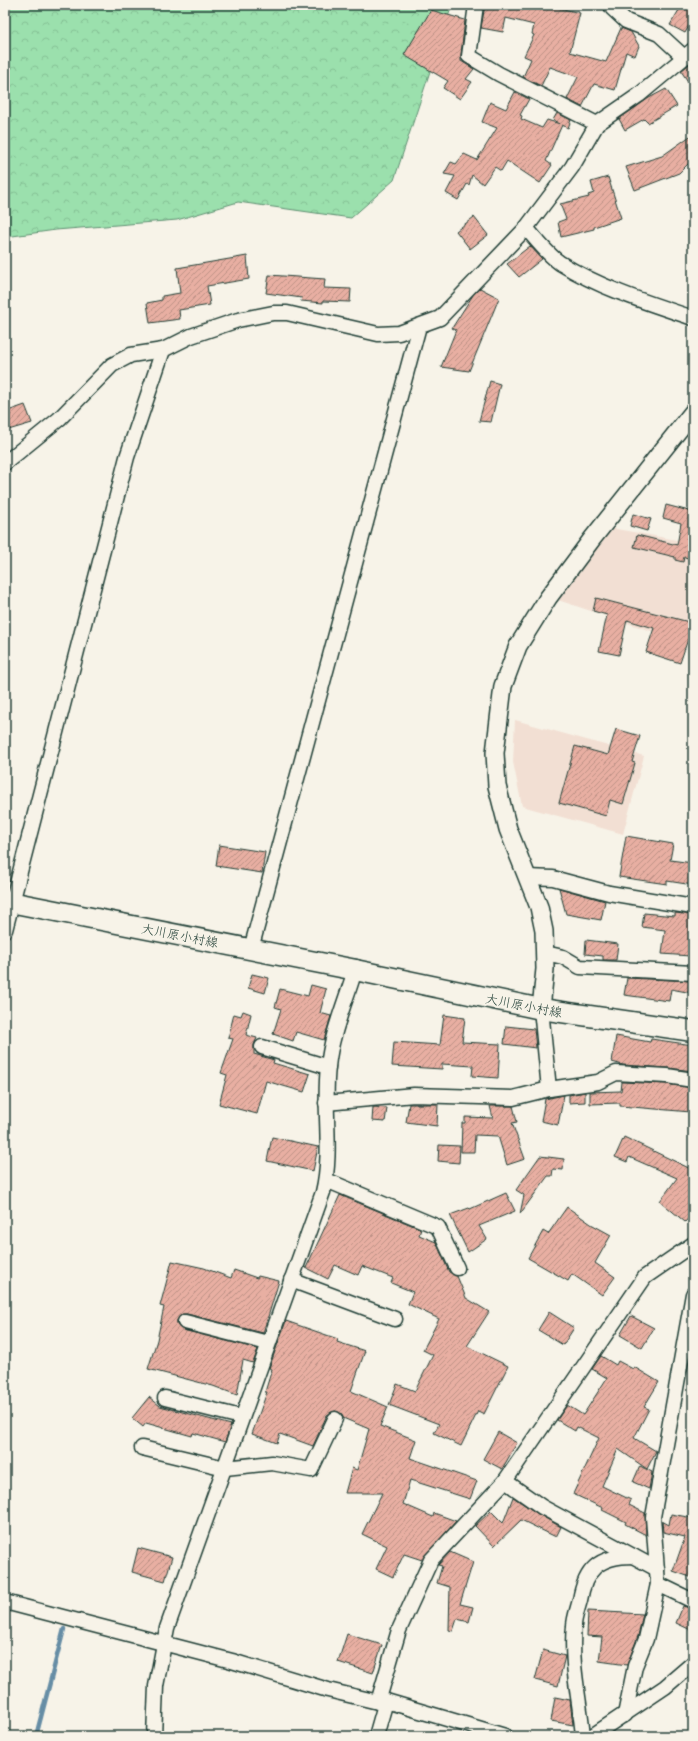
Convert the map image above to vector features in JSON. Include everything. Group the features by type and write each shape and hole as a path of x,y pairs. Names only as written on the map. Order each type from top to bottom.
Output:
{"main road":[{"name":"大川原小村線","path":"9,902 251,949 542,1009 693,1031"}],"street":[{"path":"476,5 469,56 499,74 597,124"},
{"path":"5,464 58,419 112,365 131,355 163,350 191,336 238,320 272,313 286,313 378,334 399,333 440,318 526,228 572,167 597,124 639,95 689,53 660,34 626,21 612,8 612,5"},
{"path":"526,228 559,262 595,281 661,308 693,318"},
{"path":"251,949 418,326"},
{"path":"5,930 9,902 127,457 163,350"},
{"path":"549,1089 542,1009 545,953 544,931 540,907 526,877 508,829 497,786 495,753 503,686 518,646 548,598 592,539 693,412"},
{"path":"526,877 553,878 609,893 693,907"},
{"path":"545,953 563,957 580,967 693,973"},
{"path":"154,1736 156,1686 167,1628 326,1180 328,1164 326,1103 328,1067 332,1044 355,970"},
{"path":"262,1047 328,1067"},
{"path":"326,1103 414,1096 513,1098 549,1089 598,1082 616,1073 667,1076 693,1080"},
{"path":"326,1180 438,1227 457,1268"},
{"path":"376,1736 382,1701 399,1630 431,1560 505,1481 645,1277 693,1244"},
{"path":"291,1280 395,1319"},
{"path":"625,1714 635,1666 646,1639 658,1584 653,1517 693,1294"},
{"path":"186,1322 268,1343"},
{"path":"165,1398 241,1417"},
{"path":"142,1448 225,1468 272,1463 311,1470 335,1419"},
{"path":"505,1481 542,1507 657,1569"},
{"path":"583,1736 580,1702 576,1692 573,1644 574,1625 581,1594 586,1578 595,1567 620,1556 633,1556"},
{"path":"658,1584 693,1601"},
{"path":"5,1602 232,1661 328,1690 382,1701 505,1736"},
{"path":"592,1736 665,1687 693,1663"}],"shaded area":[{"path":"611,528 693,543 693,645 555,599"},
{"path":"515,720 644,756 623,834 522,806 513,762"}],"green space":[{"path":"5,5 452,5 394,180 351,218 238,202 177,220 56,230 5,237"}],"building":[{"path":"485,5 559,5 559,8 580,13 570,52 606,62 621,28 631,32 639,46 635,56 626,52 615,90 594,84 582,107 567,99 578,77 550,67 541,86 523,77 531,59 524,56 534,35 532,34 534,25 506,18 503,32 481,28"},
{"path":"682,5 693,5 693,19 685,33 670,25"},
{"path":"431,10 465,20 461,61 474,69 466,79 472,82 460,99 443,88 448,81 404,55"},
{"path":"693,61 693,89 681,71"},
{"path":"666,89 677,106 648,123 644,119 625,130 619,119 649,98"},
{"path":"515,92 529,99 520,115 522,116 521,119 542,128 547,120 560,124 553,120 557,113 571,120 568,128 562,125 546,161 552,165 540,183 507,161 501,171 495,167 483,184 472,175 469,185 467,184 458,200 446,193 455,176 444,174 451,162 456,164 464,154 477,160 497,128 482,122 490,102 506,109"},
{"path":"693,134 693,159 679,173 635,190 626,167 662,156"},
{"path":"608,177 621,218 594,227 594,229 561,237 558,222 566,219 560,204 589,197 588,195 594,193 591,182"},
{"path":"474,217 488,235 470,249 456,231"},
{"path":"530,246 542,259 519,277 507,264"},
{"path":"247,256 249,279 207,286 210,305 179,310 180,319 150,323 147,303 162,300 162,296 180,293 177,268"},
{"path":"269,275 325,279 324,288 351,289 350,302 323,301 323,303 301,301 302,298 266,293"},
{"path":"480,288 499,298 469,371 441,367 456,330 452,328 473,295"},
{"path":"490,381 500,384 491,422 479,421"},
{"path":"25,405 32,423 5,431 5,412"},
{"path":"666,505 693,512 693,525 688,544 693,545 693,559 684,557 683,562 675,560 675,557 634,547 637,535 677,545 681,523 663,518"},
{"path":"633,514 651,519 647,531 630,526"},
{"path":"596,598 693,623 693,640 688,639 680,663 646,652 654,628 627,620 619,655 599,651 607,615 593,611"},
{"path":"616,729 640,736 632,762 635,763 623,804 610,800 606,816 559,803 575,746 608,755"},
{"path":"626,836 673,844 670,860 693,863 693,885 667,881 667,884 619,877"},
{"path":"219,845 265,852 262,873 216,866"},
{"path":"559,888 605,901 601,920 566,914"},
{"path":"644,913 675,916 675,913 693,915 690,956 662,954 665,930 642,927"},
{"path":"586,940 618,944 616,960 603,960 603,956 585,954"},
{"path":"252,974 269,978 265,993 248,988"},
{"path":"627,978 693,981 692,993 671,989 669,1001 624,995"},
{"path":"311,985 326,989 320,1013 331,1016 324,1040 296,1032 293,1041 273,1034 281,1009 275,1007 280,989 308,996"},
{"path":"243,1011 251,1014 246,1035 257,1038 254,1045 254,1054 274,1060 273,1063 310,1074 304,1092 266,1081 257,1114 219,1104 227,1075 221,1073 233,1039 228,1038 234,1014 241,1016"},
{"path":"444,1015 465,1018 462,1042 500,1044 498,1078 472,1076 473,1066 442,1064 442,1069 392,1066 394,1042 440,1045"},
{"path":"506,1026 534,1029 536,1048 504,1044"},
{"path":"616,1036 650,1042 651,1039 693,1045 693,1071 623,1065 612,1062"},
{"path":"622,1082 666,1084 693,1088 691,1112 620,1106 620,1103 590,1104 590,1092 621,1091"},
{"path":"585,1092 585,1102 569,1103 569,1095"},
{"path":"564,1095 558,1125 541,1121 545,1099"},
{"path":"409,1104 438,1104 437,1126 406,1122"},
{"path":"490,1106 513,1106 517,1122 512,1123 525,1159 507,1165 498,1136 475,1135 474,1152 461,1152 462,1123 465,1123 465,1117 493,1118"},
{"path":"373,1107 387,1108 385,1122 372,1121"},
{"path":"272,1137 318,1147 313,1171 267,1161"},
{"path":"624,1137 693,1170 693,1213 685,1222 660,1201 677,1178 629,1157 627,1162 615,1157"},
{"path":"439,1145 460,1146 459,1163 438,1161"},
{"path":"540,1156 564,1159 563,1170 553,1169 552,1176 548,1176 520,1214 524,1195 516,1190"},
{"path":"506,1193 515,1211 479,1226 487,1239 468,1252 450,1215 469,1208 470,1209"},
{"path":"340,1195 421,1229 419,1235 436,1242 449,1272 457,1276 466,1298 489,1312 467,1346 508,1366 484,1414 478,1411 461,1446 434,1433 439,1424 389,1405 397,1384 415,1391 433,1355 423,1350 439,1319 408,1304 413,1292 391,1283 393,1278 362,1266 358,1275 335,1265 328,1279 306,1268"},
{"path":"567,1207 591,1224 611,1235 595,1263 615,1277 602,1295 572,1274 568,1281 528,1258 543,1231 548,1234"},
{"path":"172,1261 204,1268 231,1278 234,1270 257,1278 258,1276 279,1281 263,1333 187,1314 182,1314 177,1320 177,1325 183,1330 258,1349 253,1363 243,1360 237,1395 213,1386 148,1369 157,1340 164,1307 160,1306"},
{"path":"549,1312 574,1328 563,1345 538,1330"},
{"path":"631,1316 654,1328 642,1348 620,1335"},
{"path":"286,1321 338,1339 337,1342 365,1351 351,1391 388,1407 380,1426 416,1440 410,1458 477,1481 470,1499 410,1480 403,1504 433,1517 434,1513 456,1521 422,1560 404,1554 393,1577 376,1569 387,1546 362,1534 382,1493 345,1493 352,1468 357,1470 369,1429 343,1418 342,1414 335,1411 327,1415 313,1446 280,1434 277,1443 252,1434 267,1392 265,1392 272,1369 269,1368"},
{"path":"601,1356 616,1365 618,1361 633,1369 634,1367 659,1382 644,1407 649,1409 634,1438 656,1451 647,1469 618,1449 602,1486 631,1500 629,1505 645,1513 646,1535 625,1524 626,1522 602,1510 603,1508 573,1494 599,1438 577,1427 575,1431 557,1420 567,1405 583,1415 607,1378 592,1369"},
{"path":"149,1397 160,1406 231,1425 225,1442 193,1433 192,1436 146,1423 143,1427 132,1418"},
{"path":"498,1432 517,1443 502,1469 483,1459"},
{"path":"640,1466 652,1472 649,1489 633,1482"},
{"path":"513,1497 561,1527 556,1537 521,1520 494,1546 475,1526 491,1511 503,1523"},
{"path":"671,1514 693,1518 693,1578 673,1571 685,1537 663,1532 662,1521 669,1525"},
{"path":"138,1548 172,1557 165,1581 132,1572"},
{"path":"450,1552 473,1562 460,1604 473,1607 469,1622 457,1619 453,1631 449,1630 450,1587 437,1583 442,1566 438,1565"},
{"path":"683,1606 693,1609 693,1631 676,1623"},
{"path":"588,1611 643,1614 638,1636 627,1665 599,1661 602,1637 587,1636"},
{"path":"347,1634 382,1645 373,1673 338,1662"},
{"path":"543,1650 565,1656 558,1686 535,1680"},
{"path":"555,1697 570,1700 573,1725 551,1721"}],"waterway":[{"path":"36,1736 64,1629"}]}
